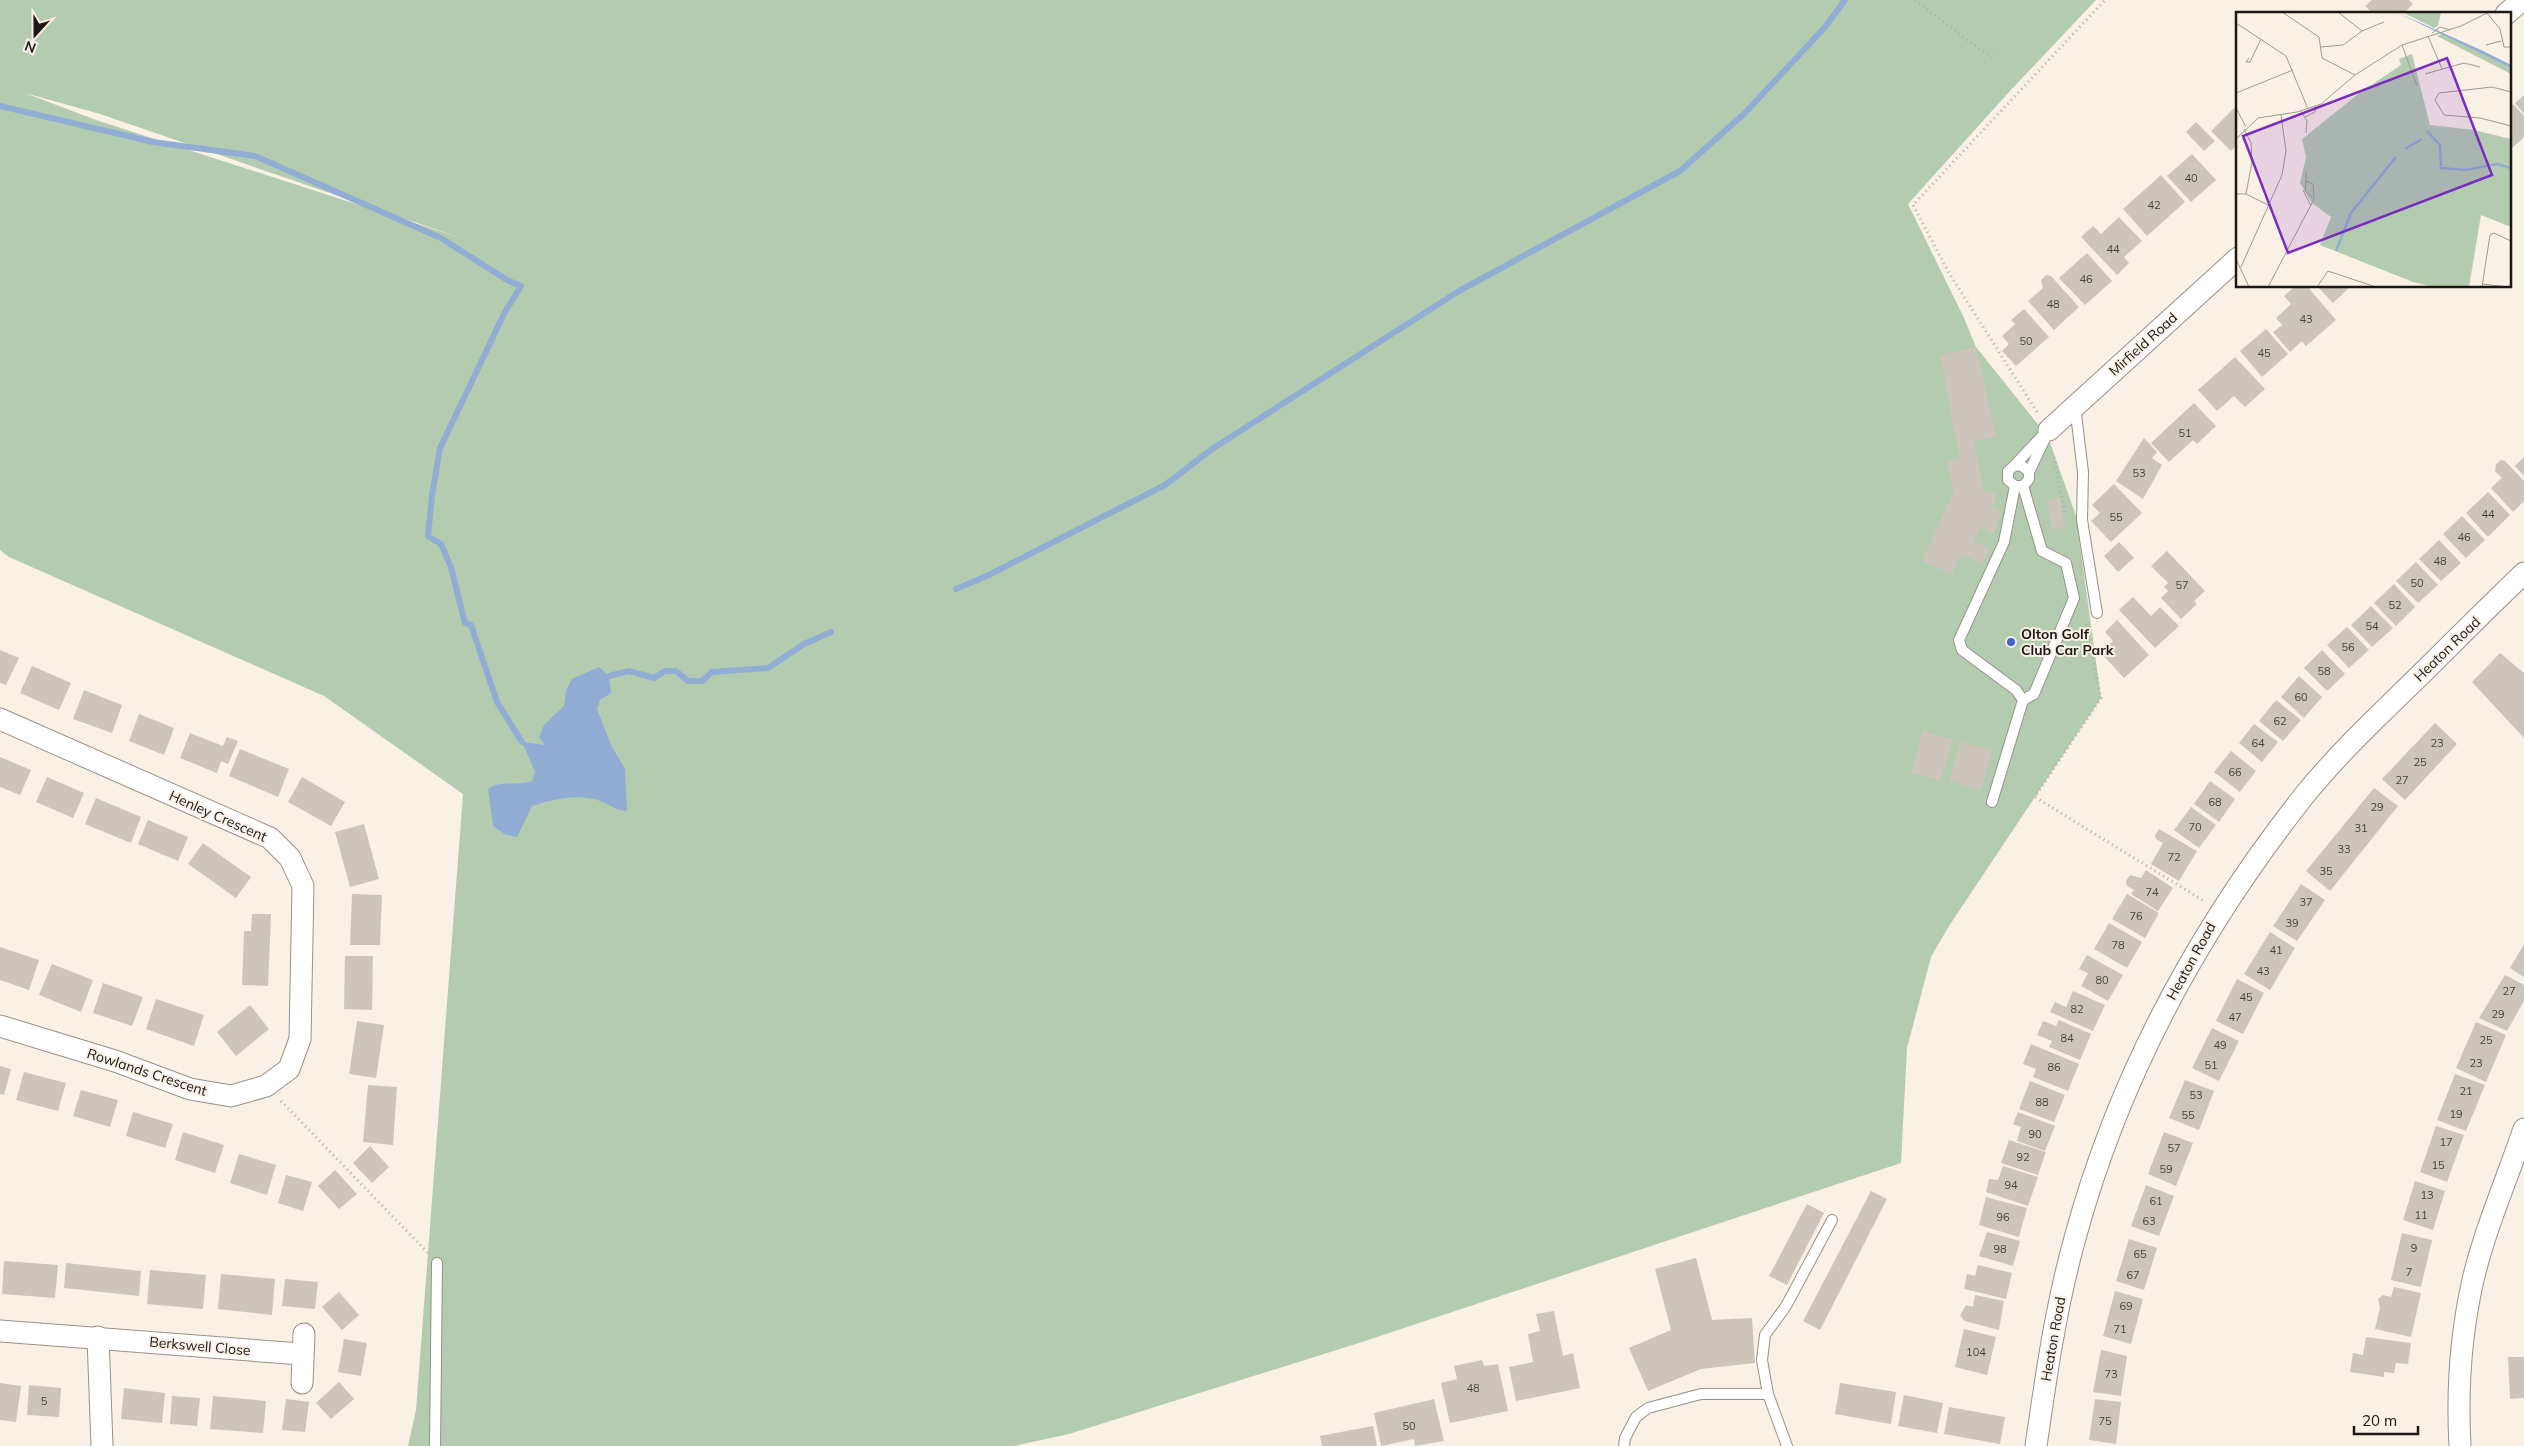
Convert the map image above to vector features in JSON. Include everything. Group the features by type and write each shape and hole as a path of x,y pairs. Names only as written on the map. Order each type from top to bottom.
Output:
{"street":[{"path":"2508,12 2522,0"},
{"name":"Mirfield Road","path":"2049,430 2236,260"},
{"name":"Heaton Road","path":"2036,1446 2064,1280 2075,1236 2119,1107 2148,1042 2179,980 2220,912 2305,795 2372,722 2523,578"},
{"name":"Henley Crescent","path":"0,719 270,838 290,858 303,886 300,1040"},
{"name":"Rowlands Crescent","path":"0,1026 190,1088 231,1096 266,1086 289,1069 300,1040"},
{"path":"2460,1446 2459,1424 2464,1334 2473,1279 2524,1129"},
{"name":"Berkswell Close","path":"0,1331 98,1337 302,1344 302,1383"},
{"path":"98,1337 102,1446"}],"lane":[{"path":"2075,405 2083,472 2082,520 2097,614"},
{"path":"1992,802 2023,700 2034,694 2074,598 2066,563 2042,551 2019,486 2008,480 2008,471 2049,430"},
{"path":"2023,700 2016,690 1962,650 1959,640 2004,542 2019,486 2029,480 2029,472 2049,430"},
{"path":"2014,466 2021,465 2029,472"},
{"path":"1787,1446 1768,1394 1762,1360 1766,1335 1786,1306 1832,1220"},
{"path":"435,1446 437,1263"},
{"path":"1624,1446 1625,1438 1636,1416 1648,1408 1701,1394 1768,1394"}],"path":[{"path":"1915,0 1972,44 1993,57"},
{"path":"2065,516 2049,430 1949,273 1913,205 2105,0"},
{"path":"2086,622 2100,698 2035,797 2220,912"},
{"path":"266,1086 437,1263"}],"green space":[{"path":"0,0 2096,0 2009,92 1908,204 1964,318 1976,347 2048,437 2076,516 2101,698 1949,926 1931,957 1907,1048 1901,1163 1362,1342 1069,1434 1014,1446 408,1446 416,1410 463,794 324,696 9,557 0,550","holes":["25,93 100,114 461,238 96,120"]}],"water":[{"path":"599,667 609,676 611,693 600,700 597,709 612,747 625,769 627,811 594,799 570,797 532,806 517,837 506,835 493,826 488,789 503,784 532,781 535,772 522,742 545,745 539,737 544,725 564,706 566,690 572,679"}],"building":[{"path":"2372,0 2409,0 2413,4 2405,12 2371,12 2365,6"},
{"path":"2524,95 2524,114 2515,103"},
{"path":"2512,105 2524,116 2524,137 2512,148"},
{"path":"2234,108 2236,110 2236,146 2231,151 2211,131"},
{"path":"2196,122 2215,141 2204,151 2186,132"},
{"path":"2192,154 2216,180 2191,202 2167,176"},
{"path":"2161,175 2185,202 2147,236 2123,209"},
{"path":"2119,217 2142,241 2124,257 2129,263 2117,275 2081,237 2093,226 2101,234"},
{"path":"2087,253 2112,281 2085,305 2059,278"},
{"path":"2046,275 2051,276 2079,307 2054,330 2028,301 2043,288 2041,280"},
{"path":"2293,288 2309,288 2336,320 2306,346 2302,341 2290,352 2273,332 2282,325 2276,318 2291,304 2284,296"},
{"path":"2319,288 2349,288 2333,303"},
{"path":"2024,309 2049,337 2016,366 2002,351 2009,344 2002,336 2015,324 2011,320"},
{"path":"2266,329 2288,354 2262,377 2240,351"},
{"path":"1976,347 1996,437 1973,441 1984,491 1995,494 1996,498 1992,507 2002,512 1993,534 1980,527 1973,541 1989,548 1982,563 1961,554 1952,574 1922,561 1954,491 1947,462 1960,459 1940,355"},
{"path":"2235,357 2265,389 2245,407 2234,396 2217,411 2198,390"},
{"path":"2194,403 2216,426 2197,444 2193,440 2169,462 2151,443"},
{"path":"2144,438 2157,452 2152,458 2162,465 2143,499 2116,481"},
{"path":"2524,457 2524,476 2515,466"},
{"path":"2501,460 2505,461 2524,481 2524,501 2513,512 2491,488 2502,478 2495,471 2496,464"},
{"path":"2114,484 2142,513 2111,542 2091,521 2100,513 2092,505"},
{"path":"2488,492 2510,515 2488,537 2466,513"},
{"path":"2060,498 2065,527 2052,530 2047,501"},
{"path":"2462,516 2485,540 2466,558 2443,534"},
{"path":"2439,540 2461,563 2441,581 2419,559"},
{"path":"2119,542 2134,558 2118,572 2104,556"},
{"path":"2167,551 2205,591 2194,601 2197,604 2181,619 2161,598 2168,591 2164,587 2168,583 2151,566"},
{"path":"2416,562 2438,585 2418,603 2396,581"},
{"path":"2394,584 2415,607 2396,626 2374,603"},
{"path":"2133,597 2151,616 2160,607 2179,626 2155,648 2119,610"},
{"path":"2371,606 2393,628 2372,647 2351,625"},
{"path":"2117,620 2149,655 2124,678 2101,653 2113,641 2105,632"},
{"path":"2347,627 2369,650 2349,668 2327,645"},
{"path":"0,650 19,658 6,685 0,683"},
{"path":"2322,650 2345,674 2327,691 2304,668"},
{"path":"2500,653 2524,673 2524,738 2472,682"},
{"path":"32,666 71,683 59,710 20,693"},
{"path":"2299,676 2322,697 2304,718 2281,697"},
{"path":"84,690 122,705 112,733 73,719"},
{"path":"2276,700 2301,720 2283,741 2259,721"},
{"path":"139,714 174,728 164,755 129,741"},
{"path":"2435,723 2457,744 2405,800 2382,779"},
{"path":"2254,724 2278,742 2262,762 2239,743"},
{"path":"1923,731 1953,740 1940,781 1911,772"},
{"path":"190,733 223,746 227,737 238,741 228,764 221,761 217,773 180,758"},
{"path":"1960,742 1992,750 1981,790 1950,781"},
{"path":"240,749 289,769 278,797 229,776"},
{"path":"2231,751 2256,771 2240,792 2214,772"},
{"path":"0,757 31,770 20,795 0,787"},
{"path":"47,777 84,793 73,818 36,802"},
{"path":"302,777 345,802 331,826 288,802"},
{"path":"2210,781 2235,799 2219,822 2194,804"},
{"path":"2374,788 2398,806 2330,891 2306,871"},
{"path":"96,798 141,817 131,843 85,824"},
{"path":"2191,807 2216,825 2199,848 2174,830"},
{"path":"148,820 188,837 178,861 138,844"},
{"path":"364,824 379,879 350,887 335,832"},
{"path":"2159,829 2197,851 2179,881 2151,864 2163,843 2156,839 2155,835"},
{"path":"203,843 251,877 236,898 188,864"},
{"path":"2146,870 2173,888 2158,911 2131,894 2134,890 2127,886 2126,881 2130,875 2141,878"},
{"path":"2301,884 2325,900 2297,941 2273,926"},
{"path":"352,894 382,895 380,945 350,945"},
{"path":"2127,894 2159,913 2145,938 2112,919"},
{"path":"252,914 271,914 268,986 242,985 244,931 251,931"},
{"path":"2109,923 2142,942 2127,968 2094,949"},
{"path":"2270,932 2295,948 2270,990 2244,974"},
{"path":"2524,944 2524,977 2510,968"},
{"path":"0,947 39,960 29,990 0,980"},
{"path":"2087,955 2123,975 2108,1001 2081,986 2088,973 2079,969"},
{"path":"345,956 373,956 372,1010 344,1009"},
{"path":"52,964 93,980 81,1012 39,995"},
{"path":"2505,975 2524,985 2524,1001 2507,1031 2479,1018"},
{"path":"2237,979 2264,993 2243,1034 2216,1021"},
{"path":"103,983 143,997 132,1026 93,1013"},
{"path":"2073,991 2105,1005 2093,1031 2050,1012 2055,1002 2066,1007"},
{"path":"156,999 204,1015 194,1046 146,1029"},
{"path":"250,1005 269,1029 236,1056 217,1032"},
{"path":"2059,1020 2091,1034 2080,1060 2049,1047 2052,1041 2037,1035 2043,1021 2056,1026"},
{"path":"357,1021 384,1025 376,1078 349,1074"},
{"path":"2476,1022 2506,1035 2486,1082 2456,1068"},
{"path":"2212,1028 2239,1041 2219,1081 2192,1068"},
{"path":"2031,1044 2079,1064 2068,1091 2033,1077 2036,1069 2023,1064"},
{"path":"0,1066 11,1069 4,1095 0,1094"},
{"path":"24,1072 66,1083 58,1111 16,1100"},
{"path":"2455,1074 2485,1085 2466,1131 2437,1120"},
{"path":"2185,1080 2214,1091 2199,1130 2169,1118"},
{"path":"2030,1081 2065,1095 2054,1122 2019,1109"},
{"path":"368,1085 397,1087 393,1145 363,1142"},
{"path":"81,1090 118,1100 110,1127 73,1116"},
{"path":"133,1112 173,1124 165,1148 126,1136"},
{"path":"2018,1112 2055,1126 2045,1151 2017,1141 2021,1127 2013,1124"},
{"path":"2436,1126 2464,1135 2447,1182 2420,1172"},
{"path":"183,1132 224,1145 215,1173 175,1160"},
{"path":"2164,1132 2193,1143 2176,1186 2148,1174"},
{"path":"2009,1140 2046,1152 2038,1175 2001,1163"},
{"path":"370,1146 389,1167 372,1183 353,1163"},
{"path":"239,1154 276,1165 267,1195 230,1183"},
{"path":"2003,1166 2038,1177 2028,1206 1986,1192 1989,1179 1998,1180"},
{"path":"335,1170 357,1194 339,1209 318,1186"},
{"path":"286,1175 312,1182 303,1211 278,1203"},
{"path":"2415,1181 2445,1191 2433,1230 2403,1220"},
{"path":"2146,1185 2174,1196 2159,1236 2131,1226"},
{"path":"1871,1191 1887,1199 1820,1330 1803,1321"},
{"path":"1986,1197 2027,1208 2019,1237 1979,1225"},
{"path":"1807,1204 1824,1213 1787,1285 1769,1276"},
{"path":"1987,1232 2020,1241 2013,1266 1979,1256"},
{"path":"2402,1233 2432,1240 2421,1287 2391,1280"},
{"path":"2129,1239 2157,1248 2144,1290 2116,1281"},
{"path":"1696,1258 1712,1320 1752,1318 1755,1363 1701,1369 1648,1391 1629,1348 1671,1330 1655,1269"},
{"path":"4,1261 58,1265 55,1298 2,1294"},
{"path":"66,1263 141,1271 139,1296 64,1288"},
{"path":"1978,1265 2012,1273 2006,1299 1964,1289 1967,1274 1975,1276"},
{"path":"150,1270 206,1275 203,1309 147,1304"},
{"path":"221,1274 275,1279 272,1315 218,1309"},
{"path":"285,1279 318,1282 315,1309 282,1306"},
{"path":"2394,1287 2421,1293 2411,1337 2375,1329 2380,1308 2378,1299 2383,1295 2391,1297"},
{"path":"2115,1291 2143,1299 2131,1344 2103,1336"},
{"path":"339,1292 359,1315 342,1330 322,1307"},
{"path":"1975,1295 2004,1301 1999,1330 1965,1321 1960,1316 1966,1305 1973,1307"},
{"path":"1554,1311 1563,1356 1573,1353 1580,1388 1516,1401 1509,1367 1533,1362 1528,1334 1540,1331 1536,1314"},
{"path":"1964,1329 1996,1337 1987,1375 1955,1367"},
{"path":"2366,1337 2411,1343 2408,1364 2396,1363 2394,1373 2384,1372 2384,1377 2350,1372 2353,1353 2363,1355"},
{"path":"344,1339 367,1343 361,1376 338,1372"},
{"path":"2101,1350 2127,1356 2121,1396 2093,1392"},
{"path":"2508,1357 2524,1357 2524,1398 2510,1399"},
{"path":"1482,1360 1484,1366 1498,1364 1508,1411 1450,1423 1441,1383 1457,1379 1454,1366"},
{"path":"339,1382 354,1399 331,1419 316,1403"},
{"path":"0,1383 21,1386 16,1422 0,1420"},
{"path":"1840,1383 1896,1392 1891,1424 1835,1414"},
{"path":"29,1385 61,1388 59,1417 27,1415"},
{"path":"124,1388 165,1393 162,1423 121,1419"},
{"path":"1904,1395 1943,1403 1937,1433 1898,1426"},
{"path":"172,1396 200,1398 197,1426 170,1424"},
{"path":"213,1396 266,1401 263,1433 210,1429"},
{"path":"286,1399 309,1402 305,1432 282,1430"},
{"path":"1434,1399 1444,1441 1415,1446 1414,1439 1381,1446 1374,1413"},
{"path":"2095,1399 2121,1402 2116,1444 2089,1440"},
{"path":"1949,1407 2005,1417 2000,1444 1944,1434"},
{"path":"1373,1426 1377,1446 1322,1446 1320,1436"}],"waterway":[{"path":"956,589 989,575 1165,485 1212,449 1459,291 1680,171 1745,113 1826,26 1845,0"},
{"path":"0,106 153,142 255,156 441,238 507,280 521,286 505,312 440,448 432,495 428,536 441,544 451,567 465,623 471,625 497,702 522,742"},
{"path":"609,676 629,671 654,678 665,671 676,671 688,681 702,681 712,672 768,668 804,644 831,632"}],"place":[{"name":"Olton Golf Club Car Park","path":"2011,642"}]}
